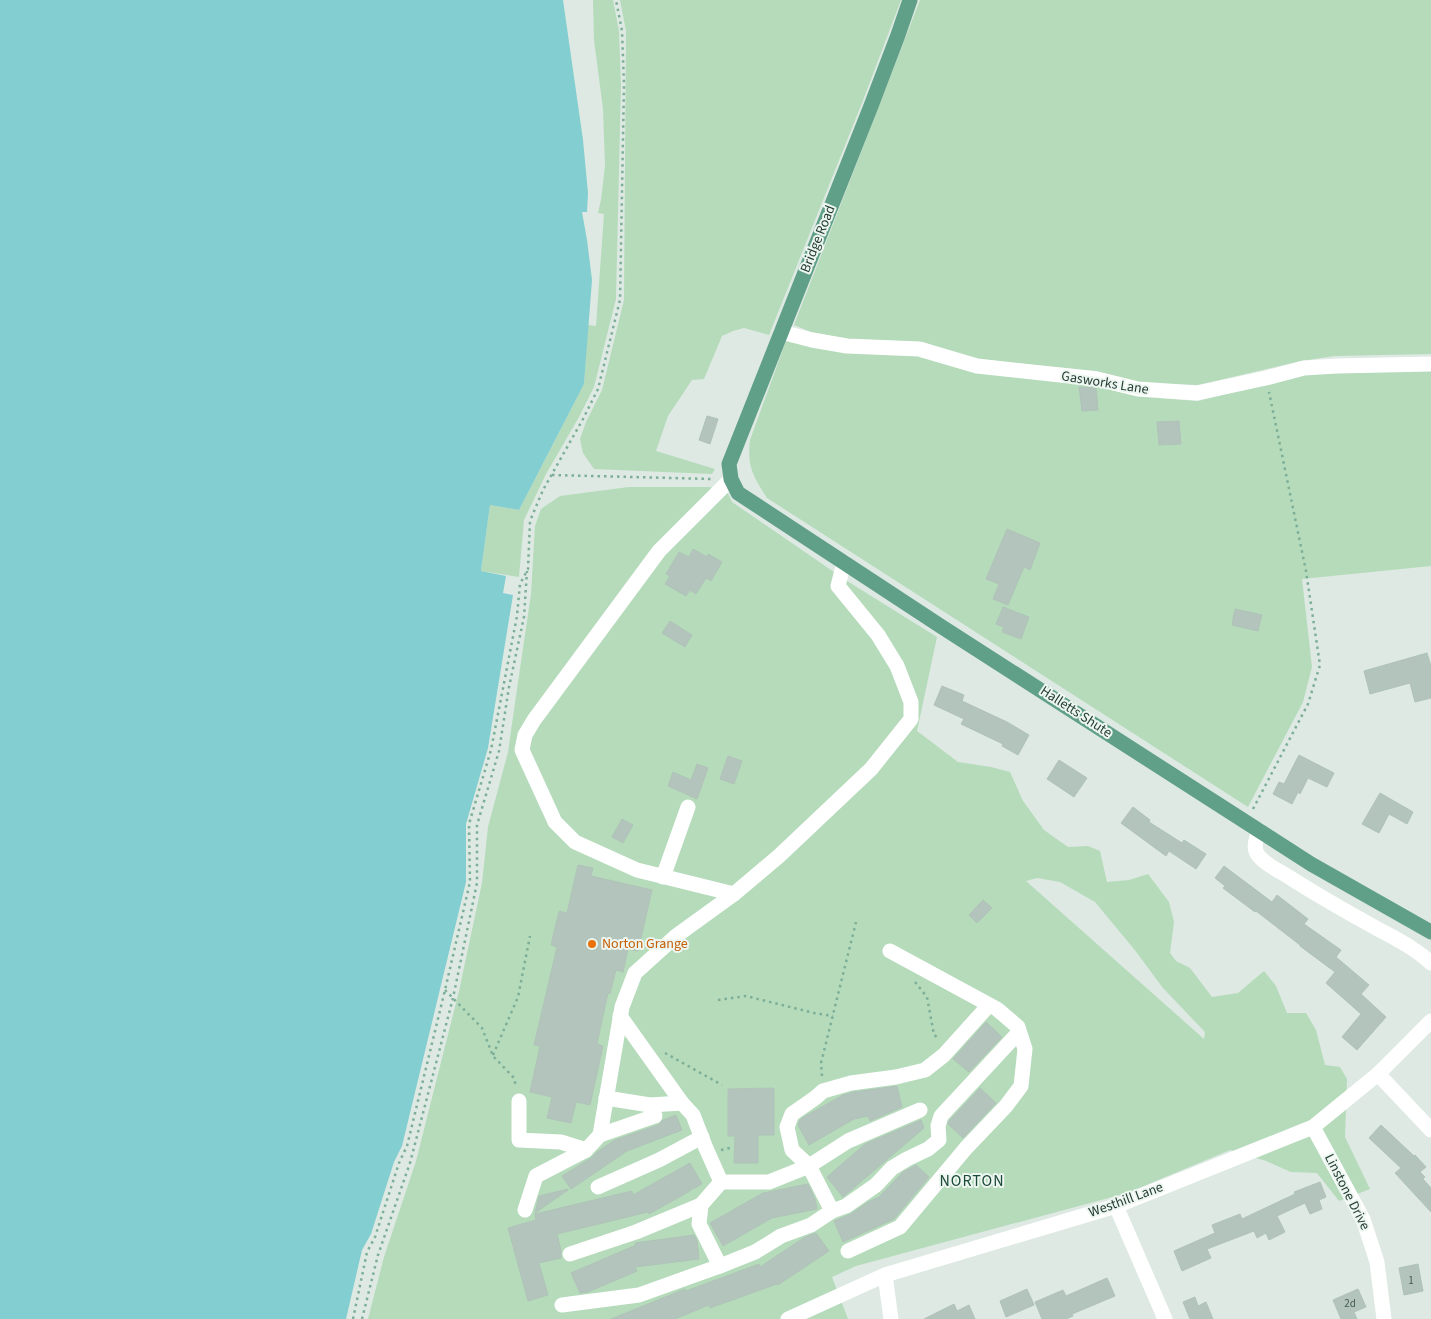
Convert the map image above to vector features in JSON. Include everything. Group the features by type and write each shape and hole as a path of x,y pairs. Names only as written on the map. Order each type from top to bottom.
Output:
{"main road":[{"name":"Bridge Road","path":"731,479 730,464 878,88 910,0"},
{"name":"Halletts Shute","path":"731,479 738,493 942,627 1311,864 1431,932"}],"street":[{"name":"Gasworks Lane","path":"781,332 847,346 919,349 977,366 1097,379 1138,389 1197,393 1304,368 1345,365 1431,364"},
{"path":"731,479 659,551 534,720 525,735 522,750 556,822 575,842 637,870 734,894"},
{"path":"600,1135 622,1007 636,973 676,936 734,894 779,856 872,769 911,719 911,702 897,666 878,635 838,586 844,562"},
{"path":"663,877 688,807"},
{"path":"1253,826 1255,848 1262,860 1402,942 1431,963"},
{"path":"848,1251 900,1227 966,1148 1006,1106 1021,1086 1025,1050 1018,1028 996,1010 890,951"},
{"path":"832,1211 809,1166 792,1150 787,1127 792,1114 823,1091 851,1083 896,1077 925,1070 944,1055 989,1006"},
{"path":"620,1016 682,1103 693,1115 721,1182"},
{"name":"Westhill Lane","path":"788,1319 885,1275 1116,1206 1314,1127 1378,1074 1431,1021"},
{"path":"562,1305 639,1294 720,1266 756,1252 781,1236 811,1225 832,1211 846,1206 876,1185 892,1168 928,1150 940,1140 938,1126 941,1116 1019,1032"},
{"path":"1378,1074 1431,1130"},
{"path":"606,1098 650,1105 682,1103"},
{"path":"519,1101 519,1140 561,1142 586,1150"},
{"path":"570,1254 636,1232 701,1205 721,1182 769,1182 809,1166 848,1141 920,1110"},
{"path":"525,1210 536,1176 586,1150 600,1135 655,1116"},
{"name":"Linstone Drive","path":"1314,1127 1363,1219 1378,1262 1384,1319"},
{"path":"598,1187 659,1160 702,1137"},
{"path":"701,1205 699,1224 720,1266"},
{"path":"1116,1206 1165,1319"},
{"path":"885,1275 891,1319"}],"path":[{"path":"362,1319 378,1255 410,1163 453,998 477,883 477,825 499,751 509,687 524,616 530,521 551,475 598,389 620,300 624,84 622,31 616,0"},
{"path":"1253,826 1308,704 1320,665 1306,571 1266,378"},
{"path":"551,475 731,479"},
{"path":"353,1319 367,1252 375,1237 399,1163 407,1146 445,990 470,882 469,824 491,750 516,616 520,584 528,569"},
{"path":"823,1091 821,1063 856,922"},
{"path":"493,1056 518,998 530,936"},
{"path":"915,982 927,997 934,1035 951,1047"},
{"path":"445,990 482,1028 493,1056 514,1078 519,1101"},
{"path":"718,1000 746,996 833,1016"},
{"path":"658,1049 722,1085"},
{"path":"424,1076 433,1077"}],"green space":[{"path":"593,0 613,0 619,31 621,85 616,299 594,387 546,474 524,520 519,577 481,571 490,505 519,510 584,384 588,325 596,326 604,214 598,213 605,166 603,109 594,40"},
{"path":"620,0 901,0 769,335 744,328 722,336 704,379 692,380 668,416 656,451 715,469 712,474 594,469 583,453 580,439 602,390 624,300 626,31"},
{"path":"920,0 1431,0 1431,354 1334,356 1301,361 1198,385 1165,384 1138,382 1096,371 977,359 923,342 846,339 811,332 794,325"},
{"path":"786,341 920,354 1096,384 1159,398 1198,401 1304,374 1431,371 1431,566 1302,579 1312,667 1303,702 1248,807 767,498 752,471 749,457 750,440"},
{"path":"629,487 707,487 726,489 732,502 847,581 937,637 917,731 958,762 1010,772 1023,801 1044,830 1068,847 1088,846 1100,851 1107,882 1129,880 1148,874 1169,902 1174,922 1170,953 1176,961 1190,968 1212,997 1238,993 1264,971 1276,986 1287,1013 1306,1013 1316,1030 1325,1065 1340,1067 1347,1079 1345,1137 1370,1189 1339,1201 1317,1173 1291,1172 1266,1161 1230,1150 1127,1193 856,1266 832,1277 848,1319 368,1319 384,1257 416,1161 459,991 482,883 488,827 508,752 531,594 535,526 541,509 560,496","holes":["1037,878 1060,882 1095,902 1163,988 1205,1032 1204,1039 1026,881"]}],"water":[{"path":"0,0 563,0 583,140 588,193 587,212 582,212 592,280 584,384 519,510 490,505 481,571 506,576 503,593 513,595 488,748 466,824 466,882 402,1146 394,1162 371,1234 362,1250 346,1319 0,1319"}],"building":[{"path":"1079,387 1096,388 1098,410 1082,411"},
{"path":"707,416 718,419 710,444 699,440"},
{"path":"1179,421 1181,444 1159,445 1157,422"},
{"path":"1007,529 1040,543 1030,570 1024,567 1008,605 993,599 999,584 986,579"},
{"path":"693,549 707,557 708,554 722,562 711,581 706,578 696,594 690,590 686,596 665,584 670,576 666,574 679,552 689,557"},
{"path":"1003,607 1029,617 1021,639 1002,632 1004,627 996,624"},
{"path":"1235,609 1262,615 1258,631 1232,625"},
{"path":"670,621 692,635 685,647 662,633"},
{"path":"1427,653 1431,666 1431,698 1415,702 1410,683 1370,694 1364,671"},
{"path":"942,686 964,695 962,701 1007,722 1029,735 1018,755 1002,746 1003,744 961,724 964,719 934,705"},
{"path":"1299,755 1334,773 1327,787 1308,778 1300,794 1298,792 1292,804 1273,794 1279,782 1284,784"},
{"path":"728,756 742,761 734,784 720,779"},
{"path":"1059,760 1087,778 1074,797 1047,779"},
{"path":"697,764 708,768 697,799 668,786 673,772 691,780"},
{"path":"1380,793 1413,812 1407,824 1389,814 1379,833 1362,824"},
{"path":"1133,807 1150,820 1149,822 1182,843 1184,840 1206,854 1196,869 1169,851 1166,856 1121,823"},
{"path":"622,819 633,825 623,843 612,837"},
{"path":"578,865 593,868 591,876 652,890 638,951 628,949 623,972 616,970 610,994 608,993 597,1044 603,1046 590,1105 576,1102 571,1123 547,1118 552,1097 530,1092 540,1046 534,1045 557,947 551,945 559,911 567,913"},
{"path":"1224,866 1272,902 1277,895 1308,919 1304,924 1341,950 1336,957 1369,985 1361,994 1386,1017 1357,1050 1342,1037 1361,1014 1326,983 1335,972 1223,888 1225,886 1215,878"},
{"path":"983,900 992,908 977,923 969,915"},
{"path":"986,1022 1002,1037 969,1072 953,1059"},
{"path":"897,1086 902,1107 870,1121 868,1116 854,1119 809,1145 798,1125 802,1118 843,1095"},
{"path":"774,1088 774,1135 758,1135 758,1163 734,1163 735,1136 728,1136 728,1089"},
{"path":"980,1088 996,1103 963,1138 948,1124 949,1121"},
{"path":"676,1115 682,1130 627,1151 571,1189 562,1176 615,1140 658,1125 663,1120"},
{"path":"921,1120 924,1128 843,1197 827,1177 865,1144"},
{"path":"1381,1125 1426,1167 1420,1172 1431,1188 1431,1212 1395,1173 1401,1168 1369,1138"},
{"path":"690,1163 702,1184 691,1190 689,1186 690,1191 649,1214 648,1212 557,1234 561,1258 539,1263 548,1295 528,1301 508,1228 536,1220 535,1214 632,1191 633,1195"},
{"path":"916,1165 929,1177 894,1219 843,1242 834,1221 851,1214 879,1197 903,1172"},
{"path":"1320,1182 1326,1197 1319,1200 1322,1209 1310,1214 1305,1203 1277,1216 1285,1232 1269,1240 1266,1233 1257,1238 1254,1231 1207,1249 1211,1258 1182,1271 1174,1251 1215,1233 1212,1225 1240,1214 1242,1219 1295,1194 1294,1192"},
{"path":"808,1184 815,1199 817,1209 772,1218 723,1246 710,1223 763,1193"},
{"path":"568,1190 535,1213 539,1196"},
{"path":"816,1233 829,1251 778,1285 710,1308 709,1305 675,1319 611,1319 685,1289 686,1291 759,1264 760,1267 805,1237"},
{"path":"694,1235 697,1240 699,1259 635,1267 637,1271 588,1292 580,1293 571,1273 636,1245 635,1243"},
{"path":"1418,1264 1423,1291 1404,1295 1399,1268"},
{"path":"1107,1278 1115,1296 1072,1314 1073,1316 1066,1319 1042,1319 1035,1302 1063,1290 1066,1296"},
{"path":"1027,1289 1034,1305 1006,1317 1000,1301"},
{"path":"1358,1289 1366,1307 1354,1312 1357,1319 1341,1319 1333,1300"},
{"path":"1195,1297 1198,1306 1206,1302 1213,1319 1190,1319 1183,1302"},
{"path":"954,1304 957,1311 969,1305 975,1319 924,1319"}],"place":[{"name":"Norton Grange","path":"592,944"}],"district":[{"name":"NORTON","path":"972,1181"}]}
